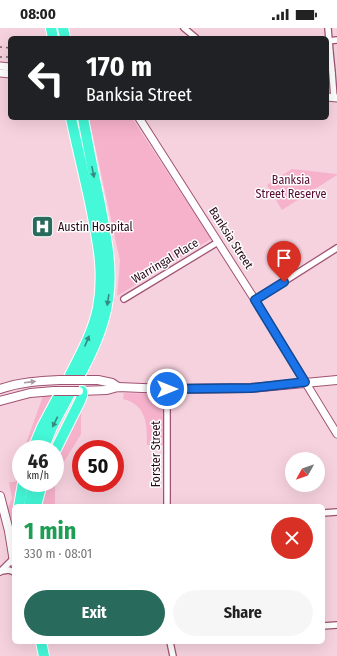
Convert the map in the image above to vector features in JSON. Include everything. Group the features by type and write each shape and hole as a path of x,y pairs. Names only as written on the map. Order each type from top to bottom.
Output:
{"highway":[{"path":"71,120 98,239 101,272 100,295 95,318 73,378"},
{"path":"73,378 96,343 108,302 110,278 107,240 82,120"},
{"path":"61,440 79,404 82,395 81,390"},
{"path":"37,440 42,427 61,394"},
{"path":"47,440 52,427 61,394"},
{"path":"19,504 21,492"},
{"path":"29,504 31,492"},
{"path":"37,504 40,492"},
{"path":"41,644 44,656"}],"main road":[{"path":"73,378 81,390"},
{"path":"0,389 28,382 73,378 98,380 112,383 118,387"},
{"path":"98,380 97,385 103,390"},
{"path":"0,401 30,394 61,394 81,390 110,390 118,387 167,389 251,388 337,380"},
{"path":"0,496 12,549"}],"street":[{"path":"184,28 194,36"},
{"path":"329,46 333,98"},
{"name":"Banksia Street","path":"140,120 255,300 337,434"},
{"name":"Warringal Place","path":"124,299 218,242"},
{"path":"255,300 337,248"},
{"name":"Forster Street","path":"167,402 167,504"},
{"path":"325,513 337,512"},
{"path":"1,571 12,562"},
{"path":"1,571 12,571"},
{"path":"325,626 337,625"},
{"path":"170,644 173,656"}],"green space":[{"path":"89,120 133,120 211,239 117,296 120,261"},
{"name":"Banksia Street Reserve","path":"292,169 337,175 282,210 267,185"},
{"path":"124,393 163,394 165,445 147,445 147,430 144,416 137,406 123,399"},
{"path":"43,396 54,396 33,440 27,440"},
{"path":"81,408 81,434 77,440 72,440 72,449 64,462 64,440"},
{"path":"9,482 12,482 12,492 18,492 16,504 12,504 12,524 8,508 12,498"},
{"path":"42,492 55,492 55,504 39,504"}],"railway":[{"path":"0,47 8,48"},
{"path":"0,57 8,57"},
{"path":"329,63 337,61"}],"place":[{"name":"Austin Hospital","path":"42,227"}],"route":[{"path":"167,389 251,388 305,382 255,300 284,282"}]}
